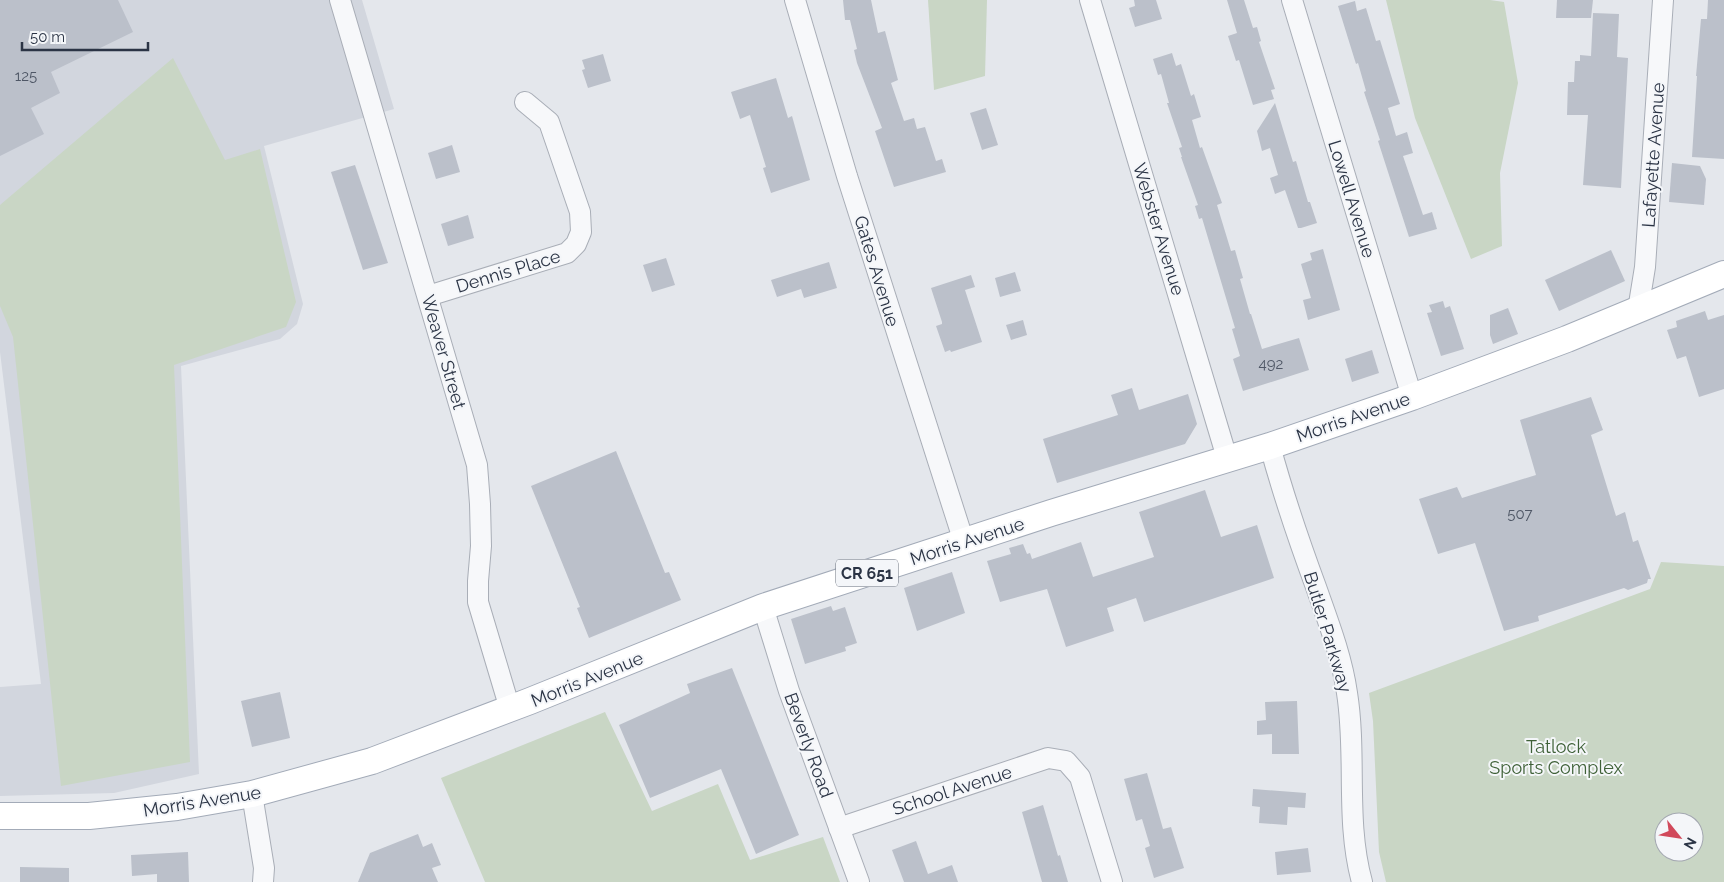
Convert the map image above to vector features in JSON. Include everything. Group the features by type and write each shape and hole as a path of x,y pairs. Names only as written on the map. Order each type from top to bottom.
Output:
{"main road":[{"name":"Morris Avenue","path":"0,816 89,816 177,807 252,794 372,761 510,709 763,607 1227,458 1270,446 1412,397 1567,339 1724,274"}],"street":[{"name":"Weaver Street","path":"340,0 477,464 481,546 478,602 510,709"},
{"name":"Gates Avenue","path":"795,0 850,185 964,542"},
{"name":"Webster Avenue","path":"1090,0 1227,458"},
{"name":"Lowell Avenue","path":"1292,0 1412,397"},
{"name":"Lafayette Avenue","path":"1638,310 1645,267 1663,0"},
{"name":"Dennis Place","path":"428,296 568,254 576,244 581,232 580,212 549,122 525,102"},
{"name":"Butler Parkway","path":"1270,446 1300,543 1329,622 1347,691 1351,728 1352,816 1357,865 1362,882"},
{"name":"Beverly Road","path":"763,607 789,691 859,882"},
{"name":"School Avenue","path":"840,828 1048,758 1066,761 1080,777 1112,882"},
{"path":"252,794 264,868 264,882"}],"shaded area":[{"path":"0,0 362,0 394,109 264,146 303,304 297,324 280,339 181,366 199,774 114,793 0,796 0,687 41,684 0,352"}],"green space":[{"path":"928,0 987,0 985,76 934,90"},
{"path":"1386,0 1490,0 1504,2 1518,83 1500,173 1502,246 1471,259 1415,118"},
{"path":"173,58 225,160 260,149 296,302 286,327 174,365 190,762 61,786 13,337 0,306 0,205"},
{"name":"Tatlock Sports Complex","path":"1661,562 1724,566 1724,882 1386,882 1379,852 1373,721 1369,693 1650,589"},
{"path":"605,712 652,811 718,784 750,860 823,837 840,882 485,882 441,778"}],"building":[{"path":"0,0 118,0 133,32 51,72 60,93 31,108 44,134 0,156"},
{"path":"843,0 871,0 878,33 885,31 898,80 891,83 904,121 914,118 917,129 925,127 936,161 942,159 946,172 894,187 875,131 882,128 857,63 854,50 857,49 850,20 845,20"},
{"path":"1134,0 1156,0 1162,19 1135,27 1129,8 1135,6"},
{"path":"1227,0 1244,0 1253,28 1257,27 1261,41 1259,42 1275,89 1271,90 1274,99 1253,105 1239,60 1236,61 1228,36 1237,33"},
{"path":"1557,0 1593,0 1591,18 1556,18"},
{"path":"1708,0 1724,0 1724,159 1692,157 1701,19 1707,19"},
{"path":"1355,1 1357,11 1366,8 1376,41 1380,40 1400,104 1388,108 1396,136 1407,132 1413,153 1403,156 1423,215 1432,212 1437,229 1409,237 1378,141 1380,140 1364,92 1366,91 1358,63 1356,64 1338,6"},
{"path":"1593,13 1619,14 1617,57 1628,58 1621,188 1583,185 1588,115 1567,115 1568,82 1574,82 1575,61 1580,61 1580,55 1591,56"},
{"path":"1172,53 1176,66 1181,64 1191,96 1194,94 1201,117 1192,120 1200,148 1202,147 1222,203 1217,205 1231,251 1235,250 1243,278 1240,279 1262,349 1299,338 1309,370 1243,391 1233,359 1240,356 1232,329 1235,328 1202,218 1199,219 1195,206 1198,205 1181,157 1179,148 1182,147 1167,103 1169,103 1161,74 1158,75 1153,59"},
{"path":"603,54 611,81 588,88 582,70 585,69 582,60"},
{"path":"776,78 788,118 792,116 810,180 771,193 763,168 766,167 750,115 740,119 731,92"},
{"path":"1275,103 1293,162 1296,161 1308,202 1310,202 1317,223 1301,228 1298,228 1285,190 1275,194 1270,178 1278,175 1270,148 1262,151 1257,131"},
{"path":"986,108 998,145 982,150 970,113"},
{"path":"452,145 460,172 436,179 428,153"},
{"path":"1672,163 1700,166 1706,179 1704,205 1669,202"},
{"path":"355,165 388,263 363,270 331,172"},
{"path":"468,215 474,238 448,246 441,224"},
{"path":"1323,249 1340,310 1308,320 1303,300 1311,298 1301,264 1312,260 1310,253"},
{"path":"1611,250 1625,281 1559,311 1545,280"},
{"path":"666,258 675,285 652,292 643,265"},
{"path":"829,262 837,288 804,298 801,289 777,297 771,280"},
{"path":"1015,272 1021,291 1000,297 995,278"},
{"path":"971,275 975,287 965,290 982,342 951,352 950,350 945,352 936,326 942,324 942,322 931,288"},
{"path":"1443,301 1445,308 1450,306 1464,349 1441,356 1427,313 1432,312 1429,305"},
{"path":"1508,308 1518,334 1493,344 1490,335 1490,315"},
{"path":"1705,311 1708,320 1724,315 1724,389 1699,397 1686,356 1677,359 1667,330 1677,327 1676,321"},
{"path":"1023,320 1027,335 1011,340 1006,325"},
{"path":"1372,350 1379,373 1352,382 1345,359"},
{"path":"1132,388 1139,410 1188,394 1197,424 1185,444 1057,483 1043,439 1118,415 1111,395"},
{"path":"1591,397 1603,430 1591,435 1616,516 1625,512 1633,542 1638,540 1651,579 1648,579 1647,583 1628,590 1624,588 1538,616 1539,621 1504,631 1475,543 1438,554 1419,499 1457,487 1462,498 1536,475 1520,420"},
{"path":"616,451 665,573 669,572 681,600 589,638 577,608 580,607 531,486"},
{"path":"1205,490 1221,537 1257,525 1274,578 1144,622 1136,598 1107,608 1114,631 1066,647 1047,589 1000,602 987,561 1011,554 1009,548 1023,544 1027,554 1030,553 1032,559 1081,542 1093,577 1154,557 1139,512"},
{"path":"952,572 965,613 917,631 904,588"},
{"path":"831,606 833,611 845,607 857,643 845,647 846,651 805,664 791,619"},
{"path":"732,668 799,835 756,854 721,769 650,798 619,725 690,693 687,684"},
{"path":"280,692 290,738 252,747 241,701"},
{"path":"1297,701 1299,754 1272,754 1272,734 1257,735 1257,721 1266,720 1265,702"},
{"path":"1147,773 1163,829 1171,827 1184,868 1154,878 1145,848 1150,846 1142,819 1136,821 1124,779"},
{"path":"1253,789 1306,793 1305,808 1288,807 1287,825 1259,823 1260,807 1252,806"},
{"path":"1043,805 1068,882 1042,882 1022,812"},
{"path":"418,834 423,847 432,843 441,865 432,868 438,882 358,882 370,853"},
{"path":"916,841 928,874 952,865 958,882 904,882 892,850"},
{"path":"1308,848 1311,872 1277,875 1275,852"},
{"path":"188,852 189,882 157,882 157,874 132,876 131,855"},
{"path":"20,867 69,868 69,882 20,882"}]}
